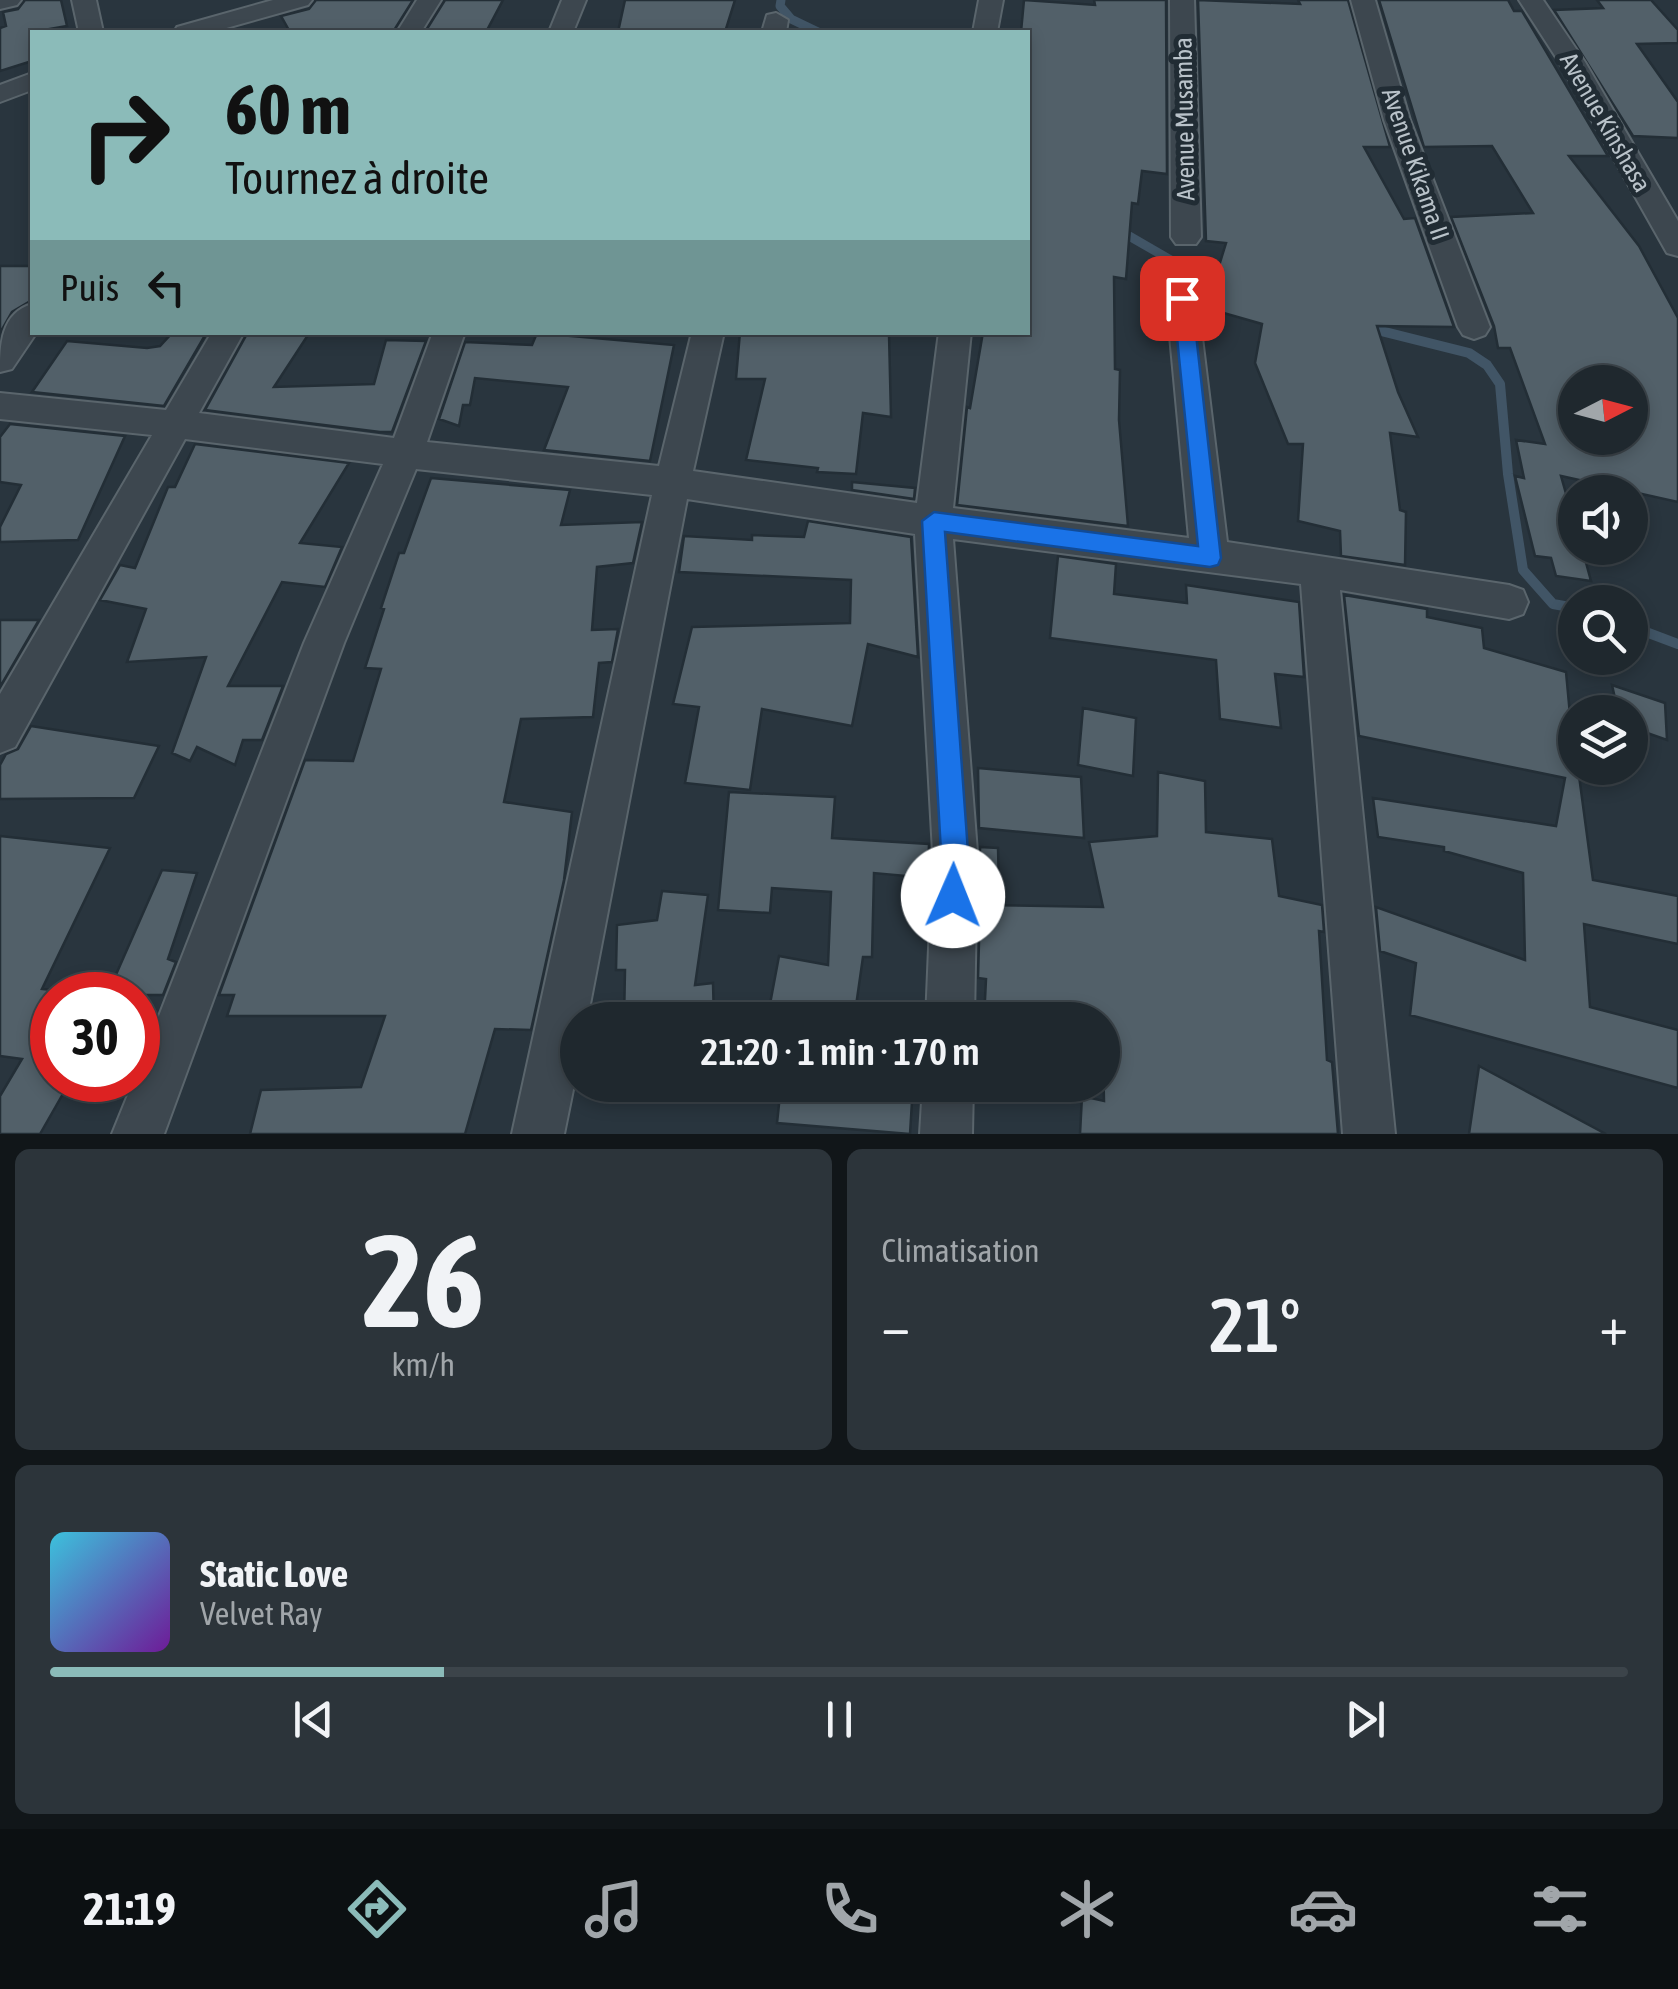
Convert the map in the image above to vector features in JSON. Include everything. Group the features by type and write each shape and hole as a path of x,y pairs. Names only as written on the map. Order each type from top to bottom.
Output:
{"street":[{"path":"0,2 9,0"},
{"path":"84,0 91,30"},
{"path":"223,26 300,0"},
{"path":"410,30 428,0"},
{"path":"563,30 574,0"},
{"path":"986,30 990,0"},
{"name":"Avenue Musamba","path":"1182,0 1186,237"},
{"name":"Avenue Kikama II","path":"1363,0 1397,120 1474,327"},
{"name":"Avenue Kinshasa","path":"1531,0 1572,62 1678,246"},
{"path":"0,94 30,82"},
{"path":"1179,272 1210,558"},
{"path":"0,360 30,318"},
{"path":"0,733 172,424 226,335"},
{"path":"138,1134 324,643 405,454 448,335"},
{"path":"538,1134 587,912 671,482 707,335"},
{"path":"950,1002 954,852 934,521 955,335"},
{"path":"0,406 671,482 934,521 1319,570 1509,602"},
{"path":"1319,570 1369,1134"},
{"path":"946,1134 947,1102"}],"building":[{"path":"25,0 61,0 67,26 30,30 30,62 0,71 0,28 6,26 3,12 18,9"},
{"path":"316,0 413,0 394,30 289,30 281,16 309,9"},
{"path":"445,0 503,0 487,30 426,30"},
{"path":"625,0 735,0 726,30 618,30"},
{"path":"1024,0 1095,5 1094,0 1166,0 1167,174 1142,171 1138,204 1132,203 1126,279 1114,277 1115,369 1120,370 1119,420 1128,526 957,505 967,407 970,408 982,335 1030,335 1030,30 1021,30"},
{"path":"1198,0 1300,4 1298,0 1348,0 1390,147 1364,147 1404,219 1415,218 1454,327 1377,326 1398,392 1418,437 1390,433 1400,510 1406,512 1405,565 1341,556 1340,531 1298,521 1303,444 1288,444 1255,363 1262,324 1206,308 1226,243 1206,241"},
{"path":"1379,0 1508,0 1514,11 1522,11 1608,156 1569,156 1639,246 1678,318 1678,502 1648,495 1648,475 1558,475 1558,565 1587,565 1591,581 1556,576 1551,558 1535,556 1515,476 1524,478 1516,440 1545,444 1510,348 1498,348 1494,326 1451,217 1533,213 1492,146 1424,147"},
{"path":"1597,0 1651,0 1678,30 1678,43 1637,44 1678,102 1678,138 1633,136 1554,10 1603,8"},
{"path":"0,266 30,266 30,301 12,312 0,333"},
{"path":"170,335 205,335 164,406 32,392 67,341 160,346"},
{"path":"246,335 308,335 274,387 374,384 386,340 426,341 392,432 205,410"},
{"path":"536,335 560,335 674,345 650,461 544,450 568,387 475,378 470,405 463,405 459,426 439,419 465,342 532,345"},
{"path":"740,335 889,335 891,417 863,413 856,474 746,460 765,379 736,379"},
{"path":"10,424 125,436 78,540 0,542 0,527 21,485 0,482 0,437"},
{"path":"195,444 349,463 300,543 342,547 325,587 282,582 228,686 283,686 262,740 243,740 235,765 197,747 190,761 172,753 206,657 127,662 146,609 100,600 120,565 135,568 168,487 175,487"},
{"path":"431,478 570,490 561,525 642,522 633,563 597,567 592,630 618,629 612,662 599,663 593,717 521,719 504,802 572,812 564,880 531,1030 495,1029 465,1134 250,1134 261,1090 361,1087 385,1016 227,1016 234,995 219,995 305,760 353,761 381,669 365,668 384,609 381,608"},
{"path":"852,482 915,488 914,499 852,490"},
{"path":"808,521 911,537 918,657 868,644 852,726 762,709 750,790 685,783 699,707 673,704 692,627 850,623 851,580 679,572 684,536 752,540 752,535 804,537"},
{"path":"1058,556 1116,564 1114,594 1187,603 1186,585 1299,602 1304,677 1275,674 1281,728 1220,719 1216,660 1050,638"},
{"path":"1344,595 1427,609 1427,617 1482,628 1484,648 1566,675 1568,695 1558,695 1558,777 1359,736"},
{"path":"0,620 39,620 0,687"},
{"path":"1612,685 1641,695 1614,695"},
{"path":"1648,697 1665,703 1667,740 1648,733"},
{"path":"1083,708 1136,718 1133,776 1078,765"},
{"path":"31,726 159,746 134,798 0,799 0,765 6,754 18,749"},
{"path":"978,768 1081,777 1084,838 979,828"},
{"path":"1158,772 1205,781 1206,832 1272,839 1279,896 1322,905 1324,932 1319,931 1327,1060 1332,1062 1338,1134 1080,1134 1082,1102 1120,1102 1120,1002 985,1002 986,979 978,978 980,905 1103,907 1089,842 1157,836"},
{"path":"1564,785 1580,785 1593,880 1678,896 1678,944 1584,924 1590,1007 1678,1030 1678,1088 1410,1015 1416,963 1380,951 1376,907 1525,960 1523,873 1444,851 1444,847 1378,837 1373,798 1556,826"},
{"path":"729,792 835,797 832,838 929,844 928,878 874,873 872,957 863,957 857,1002 770,1002 779,956 828,965 831,892 772,888 770,913 718,910"},
{"path":"0,836 110,848 50,972 30,972 30,1102 58,1102 40,1134 0,1134 0,1096 22,1059 0,1056"},
{"path":"980,847 998,848 999,886 980,884"},
{"path":"162,870 197,873 168,959 176,962 163,995 160,972 117,972"},
{"path":"662,891 708,895 695,985 713,983 714,1002 624,1002 625,970 616,970 617,925 657,920"},
{"path":"1479,1066 1606,1134 1469,1134"},
{"path":"779,1102 912,1102 910,1134 777,1123"}],"waterway":[{"path":"781,0 780,6 791,19 814,30"},
{"path":"1117,229 1218,287"},
{"path":"1218,287 1227,291"},
{"path":"1365,327 1469,353 1487,365 1500,384 1508,474 1523,570 1558,605"},
{"path":"1648,633 1678,644"}],"route":[{"path":"953,896 954,852 934,521 1210,558 1182,298"}]}
